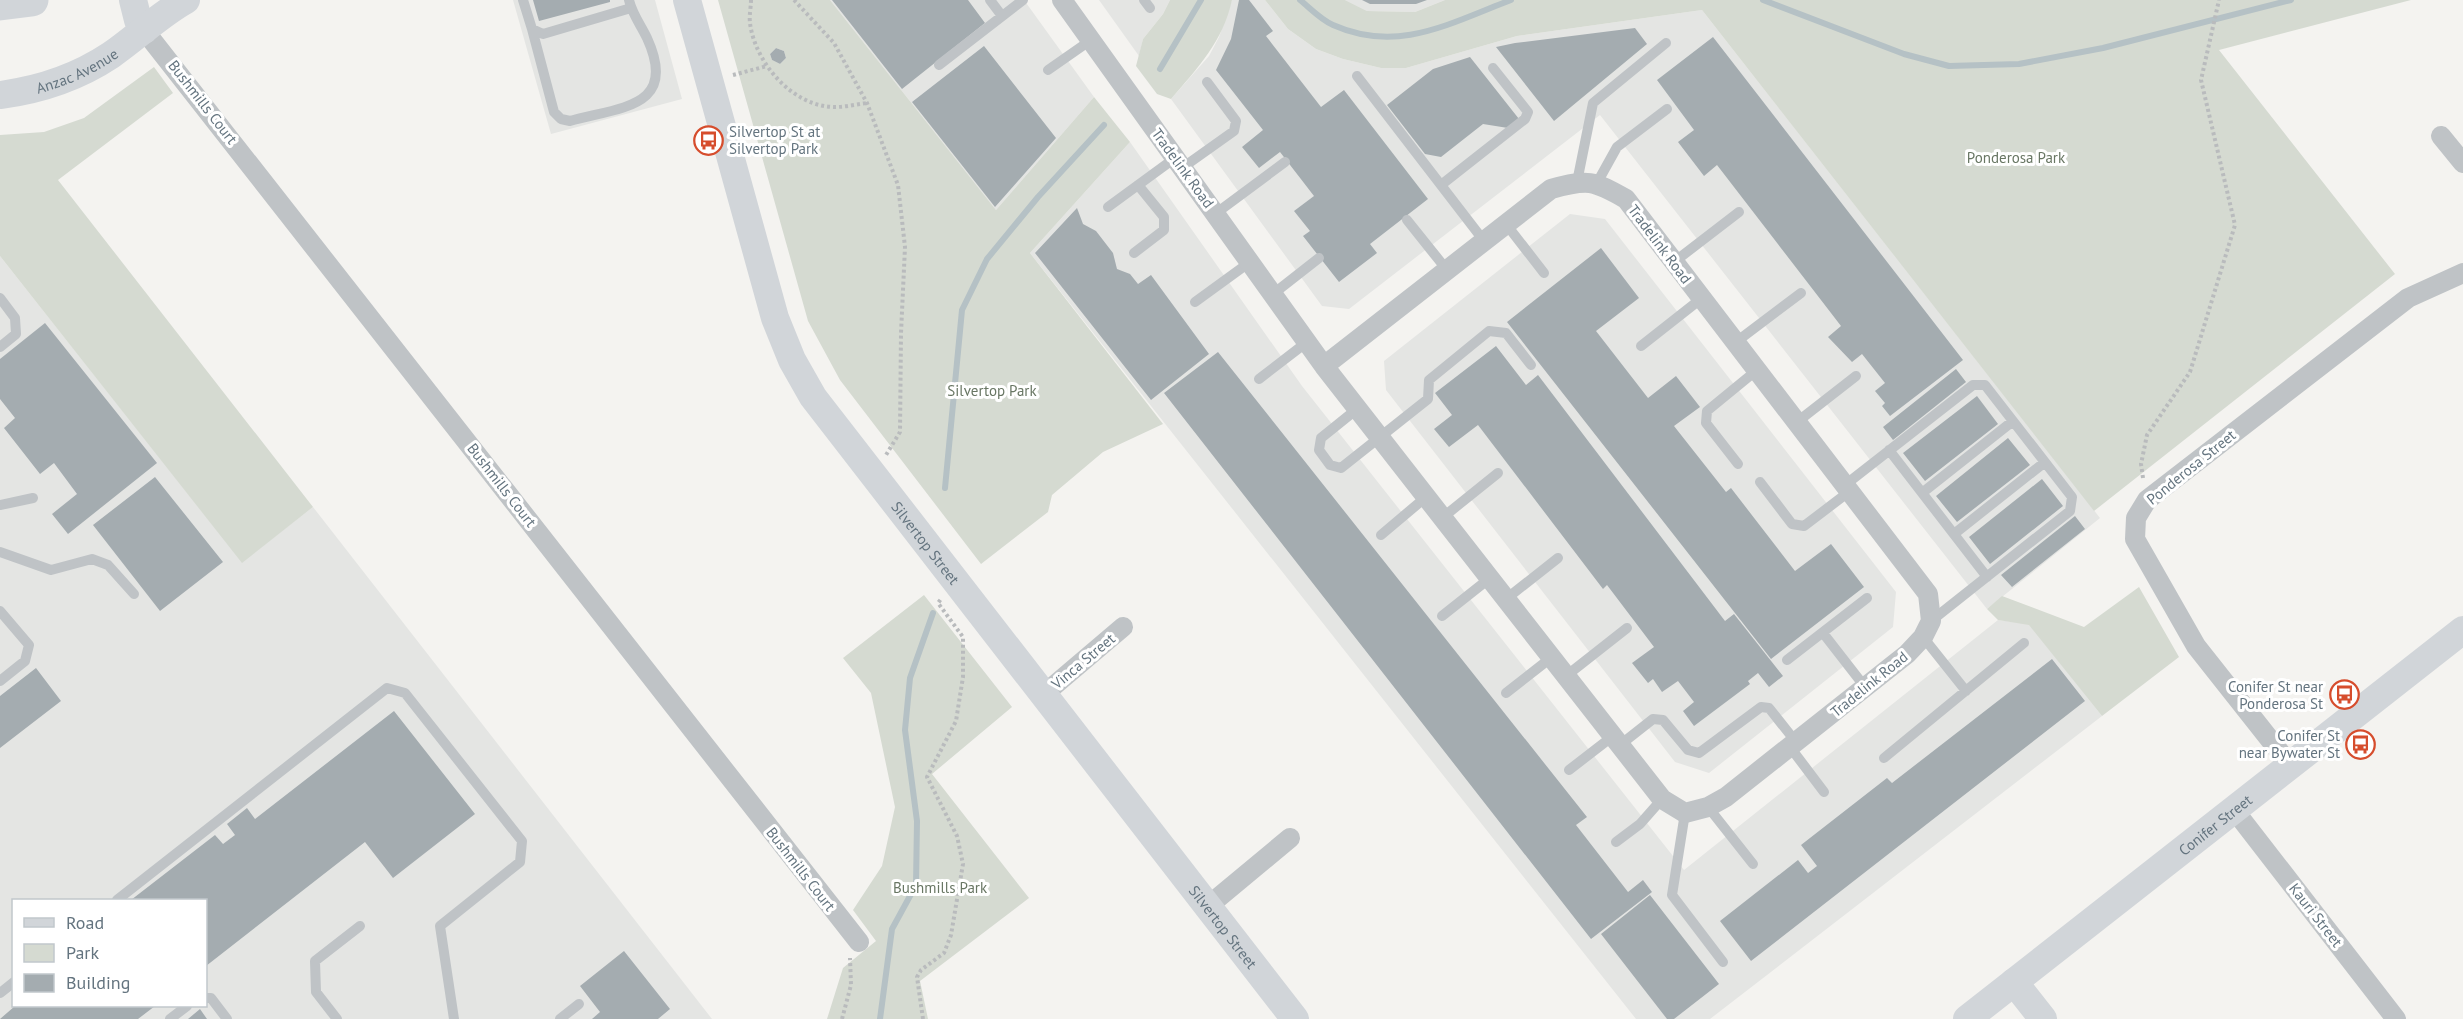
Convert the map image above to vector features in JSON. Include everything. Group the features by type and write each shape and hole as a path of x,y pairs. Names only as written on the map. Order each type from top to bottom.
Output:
{"highway":[{"path":"0,4 32,0"}],"street":[{"path":"133,0 138,20 144,30"},
{"name":"Anzac Avenue","path":"0,95 36,88 85,70 111,55 186,0"},
{"name":"Silvertop Street","path":"687,0 775,318 792,360 813,398 1294,1019"},
{"name":"Tradelink Road","path":"1062,0 1324,366 1662,799 1685,813 1708,807 1726,797 1907,654 1927,629 1928,594 1626,199 1597,183 1577,182 1551,189 1324,366"},
{"name":"Bushmills Court","path":"144,30 859,942"},
{"path":"2441,136 2463,163"},
{"name":"Ponderosa Street","path":"2290,765 2196,646 2135,538 2136,518 2147,500 2408,298 2463,273"},
{"name":"Vinca Street","path":"1043,695 1124,627"},
{"name":"Conifer Street","path":"1966,1019 2462,632"},
{"name":"Kauri Street","path":"2235,811 2397,1019"},
{"path":"1207,907 1290,838"},
{"path":"2013,982 2043,1019"}],"lane":[{"path":"523,0 554,112 561,119 570,121 644,101 654,87 658,69 648,39 630,4 543,34 532,29"},
{"path":"990,0 1002,16"},
{"path":"939,65 1023,0"},
{"path":"1048,70 1091,40"},
{"path":"1577,182 1593,103 1666,44"},
{"path":"1441,185 1525,119 1528,112 1493,68"},
{"path":"1357,76 1484,241"},
{"path":"1108,207 1138,185 1234,131 1236,121 1207,82"},
{"path":"1597,183 1617,147 1667,109"},
{"path":"1215,214 1285,162"},
{"path":"1134,253 1164,230 1164,217 1138,185"},
{"path":"1674,262 1739,212"},
{"path":"1407,220 1447,270"},
{"path":"1506,224 1544,273"},
{"path":"1273,294 1319,258"},
{"path":"1195,302 1250,262"},
{"path":"1736,342 1801,293"},
{"path":"0,298 15,318 16,334 0,347"},
{"path":"1641,346 1702,298"},
{"path":"1357,409 1321,438 1319,450 1330,465 1341,468 1428,399 1429,380 1490,331 1506,333 1531,365"},
{"path":"1259,379 1307,342"},
{"path":"1738,464 1706,423 1707,411 1757,370"},
{"path":"1797,422 1856,376"},
{"path":"1760,482 1792,524 1804,526 1889,450 1973,385 1985,385 2072,497 2070,511 1927,629 1966,691"},
{"path":"1922,493 2013,421"},
{"path":"1889,450 1987,578"},
{"path":"1954,534 2045,462"},
{"path":"1442,518 1497,474"},
{"path":"1381,535 1426,497"},
{"path":"0,505 33,498"},
{"path":"0,552 51,570 92,559 108,565 134,594"},
{"path":"1506,599 1558,558"},
{"path":"1442,616 1490,578"},
{"path":"1787,660 1868,598"},
{"path":"0,610 29,645 25,661 0,681"},
{"path":"1566,676 1627,628"},
{"path":"1822,633 1865,687"},
{"path":"1884,758 2024,643"},
{"path":"1506,693 1552,657"},
{"path":"118,899 387,688 405,693 522,842 520,862 440,926 454,1019"},
{"path":"1569,770 1653,719 1663,720 1688,750 1699,753 1761,706 1769,708 1824,792"},
{"path":"1616,842 1640,824 1662,799"},
{"path":"1708,807 1753,864"},
{"path":"1685,813 1672,895 1723,962"},
{"path":"337,1019 316,992 315,961 360,926"},
{"path":"0,993 12,984"},
{"path":"207,998 211,998 227,1019"},
{"path":"560,1019 579,1004"},
{"path":"170,1019 185,1007"}],"path":[{"path":"751,0 750,23 758,52 772,75 806,101 834,107 867,103"},
{"path":"2147,500 2141,464 2146,435 2190,372 2235,225 2201,80 2219,0"},
{"path":"728,64 735,86"},
{"path":"732,75 767,66"},
{"path":"879,447 886,456"},
{"path":"842,1019 851,985 850,960 859,942"}],"shaded area":[{"path":"513,0 655,0 682,99 551,134"},
{"path":"830,0 1024,0 1094,97 996,210"},
{"path":"1099,0 1170,0 1163,14 1143,39 1139,56"},
{"path":"1232,0 1265,0 1288,29 1316,49 1343,59 1381,68 1406,68 1517,36 1702,10 2100,518 1987,609 1600,115 1349,309 1322,306 1171,99 1209,56 1219,37"},
{"path":"1345,0 1445,0 1415,12 1367,11"},
{"path":"1130,142 1302,386 1684,870 1998,620 2029,624 2102,716 1710,1019 1636,1019 1030,253"},
{"path":"1570,214 1605,219 1896,592 1893,627 1709,773 1675,762 1386,390 1384,361"},
{"path":"0,256 242,562 313,507 712,1019 0,1019"}],"green space":[{"name":"Silvertop Park","path":"718,0 830,0 996,210 1094,97 1130,142 1030,253 1163,424 1103,452 1052,495 1048,512 981,564 840,380 808,321","holes":["776,48 784,51 786,58 780,64 772,60 770,54"]},
{"path":"1170,0 1232,0 1216,41 1200,65 1171,99 1157,94 1136,66 1143,39 1163,14"},
{"name":"Ponderosa Park","path":"1265,0 1345,0 1367,11 1415,12 1445,0 2411,0 2219,50 2395,274 2094,511 1702,10 1517,36 1406,68 1381,68 1343,59 1316,49 1288,29"},
{"path":"154,67 173,93 58,180 313,507 242,563 0,256 0,135 44,132 84,118"},
{"path":"2139,587 2179,657 2102,716 2029,625 1998,620 1987,609 2002,596 2084,627"},
{"name":"Bushmills Park","path":"924,595 1012,707 932,774 1029,898 920,981 928,1019 827,1019 843,968 876,941 853,910 882,866 895,807 871,693 843,658"}],"building":[{"path":"533,0 610,0 610,2 539,21"},
{"path":"832,0 968,0 985,23 902,89"},
{"path":"1239,0 1249,0 1273,31 1266,36 1321,107 1344,90 1428,199 1370,244 1377,253 1339,282 1303,236 1310,231 1294,211 1314,196 1280,152 1259,168 1242,147 1263,130 1216,70 1231,39"},
{"path":"1362,0 1427,0 1416,4 1370,4"},
{"path":"1635,28 1647,44 1554,121 1496,47 1515,43"},
{"path":"1713,37 1963,360 1890,416 1882,406 1885,403 1875,391 1885,383 1862,354 1852,362 1828,337 1841,326 1717,165 1704,176 1678,142 1694,130 1657,80"},
{"path":"984,46 1056,138 995,207 912,102"},
{"path":"776,48 784,51 786,58 780,64 772,60 770,54"},
{"path":"1470,57 1519,119 1508,128 1483,124 1441,157 1425,154 1387,105 1433,69"},
{"path":"1077,208 1083,224 1096,231 1113,253 1117,269 1130,274 1138,284 1151,275 1209,354 1151,400 1035,253"},
{"path":"1601,248 1639,298 1596,331 1648,398 1676,376 1700,407 1674,426 1726,492 1731,488 1795,571 1831,544 1864,587 1771,659 1507,322"},
{"path":"45,323 157,463 68,534 52,514 77,494 54,463 40,474 4,428 15,418 0,399 0,359"},
{"path":"1496,346 1526,385 1538,375 1725,621 1734,614 1783,676 1769,687 1758,673 1748,681 1750,684 1694,726 1683,711 1694,702 1678,681 1662,692 1653,679 1648,683 1632,663 1654,647 1607,585 1603,589 1478,425 1449,447 1434,429 1452,415 1435,393"},
{"path":"1218,352 1587,817 1576,825 1628,892 1643,880 1652,892 1591,939 1164,393"},
{"path":"1956,369 1966,382 1893,440 1883,427"},
{"path":"1977,396 1998,424 1925,481 1903,453"},
{"path":"2008,438 2030,465 1957,522 1936,496"},
{"path":"155,477 223,562 160,611 93,525"},
{"path":"2042,479 2063,506 1990,564 1969,537"},
{"path":"2075,516 2085,529 2012,587 2001,575"},
{"path":"2052,659 2085,701 1751,961 1720,921 1798,860 1808,873 1817,866 1801,845 1887,778 1892,783"},
{"path":"36,668 61,701 0,748 0,696"},
{"path":"394,711 475,814 393,878 365,842 207,965 207,899 132,899 215,835 223,844 235,835 227,824 247,808 255,819"},
{"path":"1650,895 1719,984 1674,1019 1667,1019 1601,934"},
{"path":"624,951 670,1009 658,1019 592,1019 600,1012 580,986"},
{"path":"14,1007 154,1007 138,1019 0,1019"},
{"path":"200,1009 207,1019 188,1019"}],"waterway":[{"path":"1160,69 1201,0"},
{"path":"1300,0 1333,25 1357,33 1380,37 1402,36 1445,26 1511,0"},
{"path":"1763,0 1904,54 1949,66 2019,64 2103,48 2291,0"},
{"path":"945,488 962,310 987,259 1038,197 1104,125"},
{"path":"880,1019 892,929 916,885 917,821 905,730 910,678 933,613"}],"place":[{"name":"Silvertop St at Silvertop Park","path":"708,140"},
{"name":"Conifer St near Ponderosa St","path":"2344,695"},
{"name":"Conifer St near Bywater St","path":"2361,744"}]}
